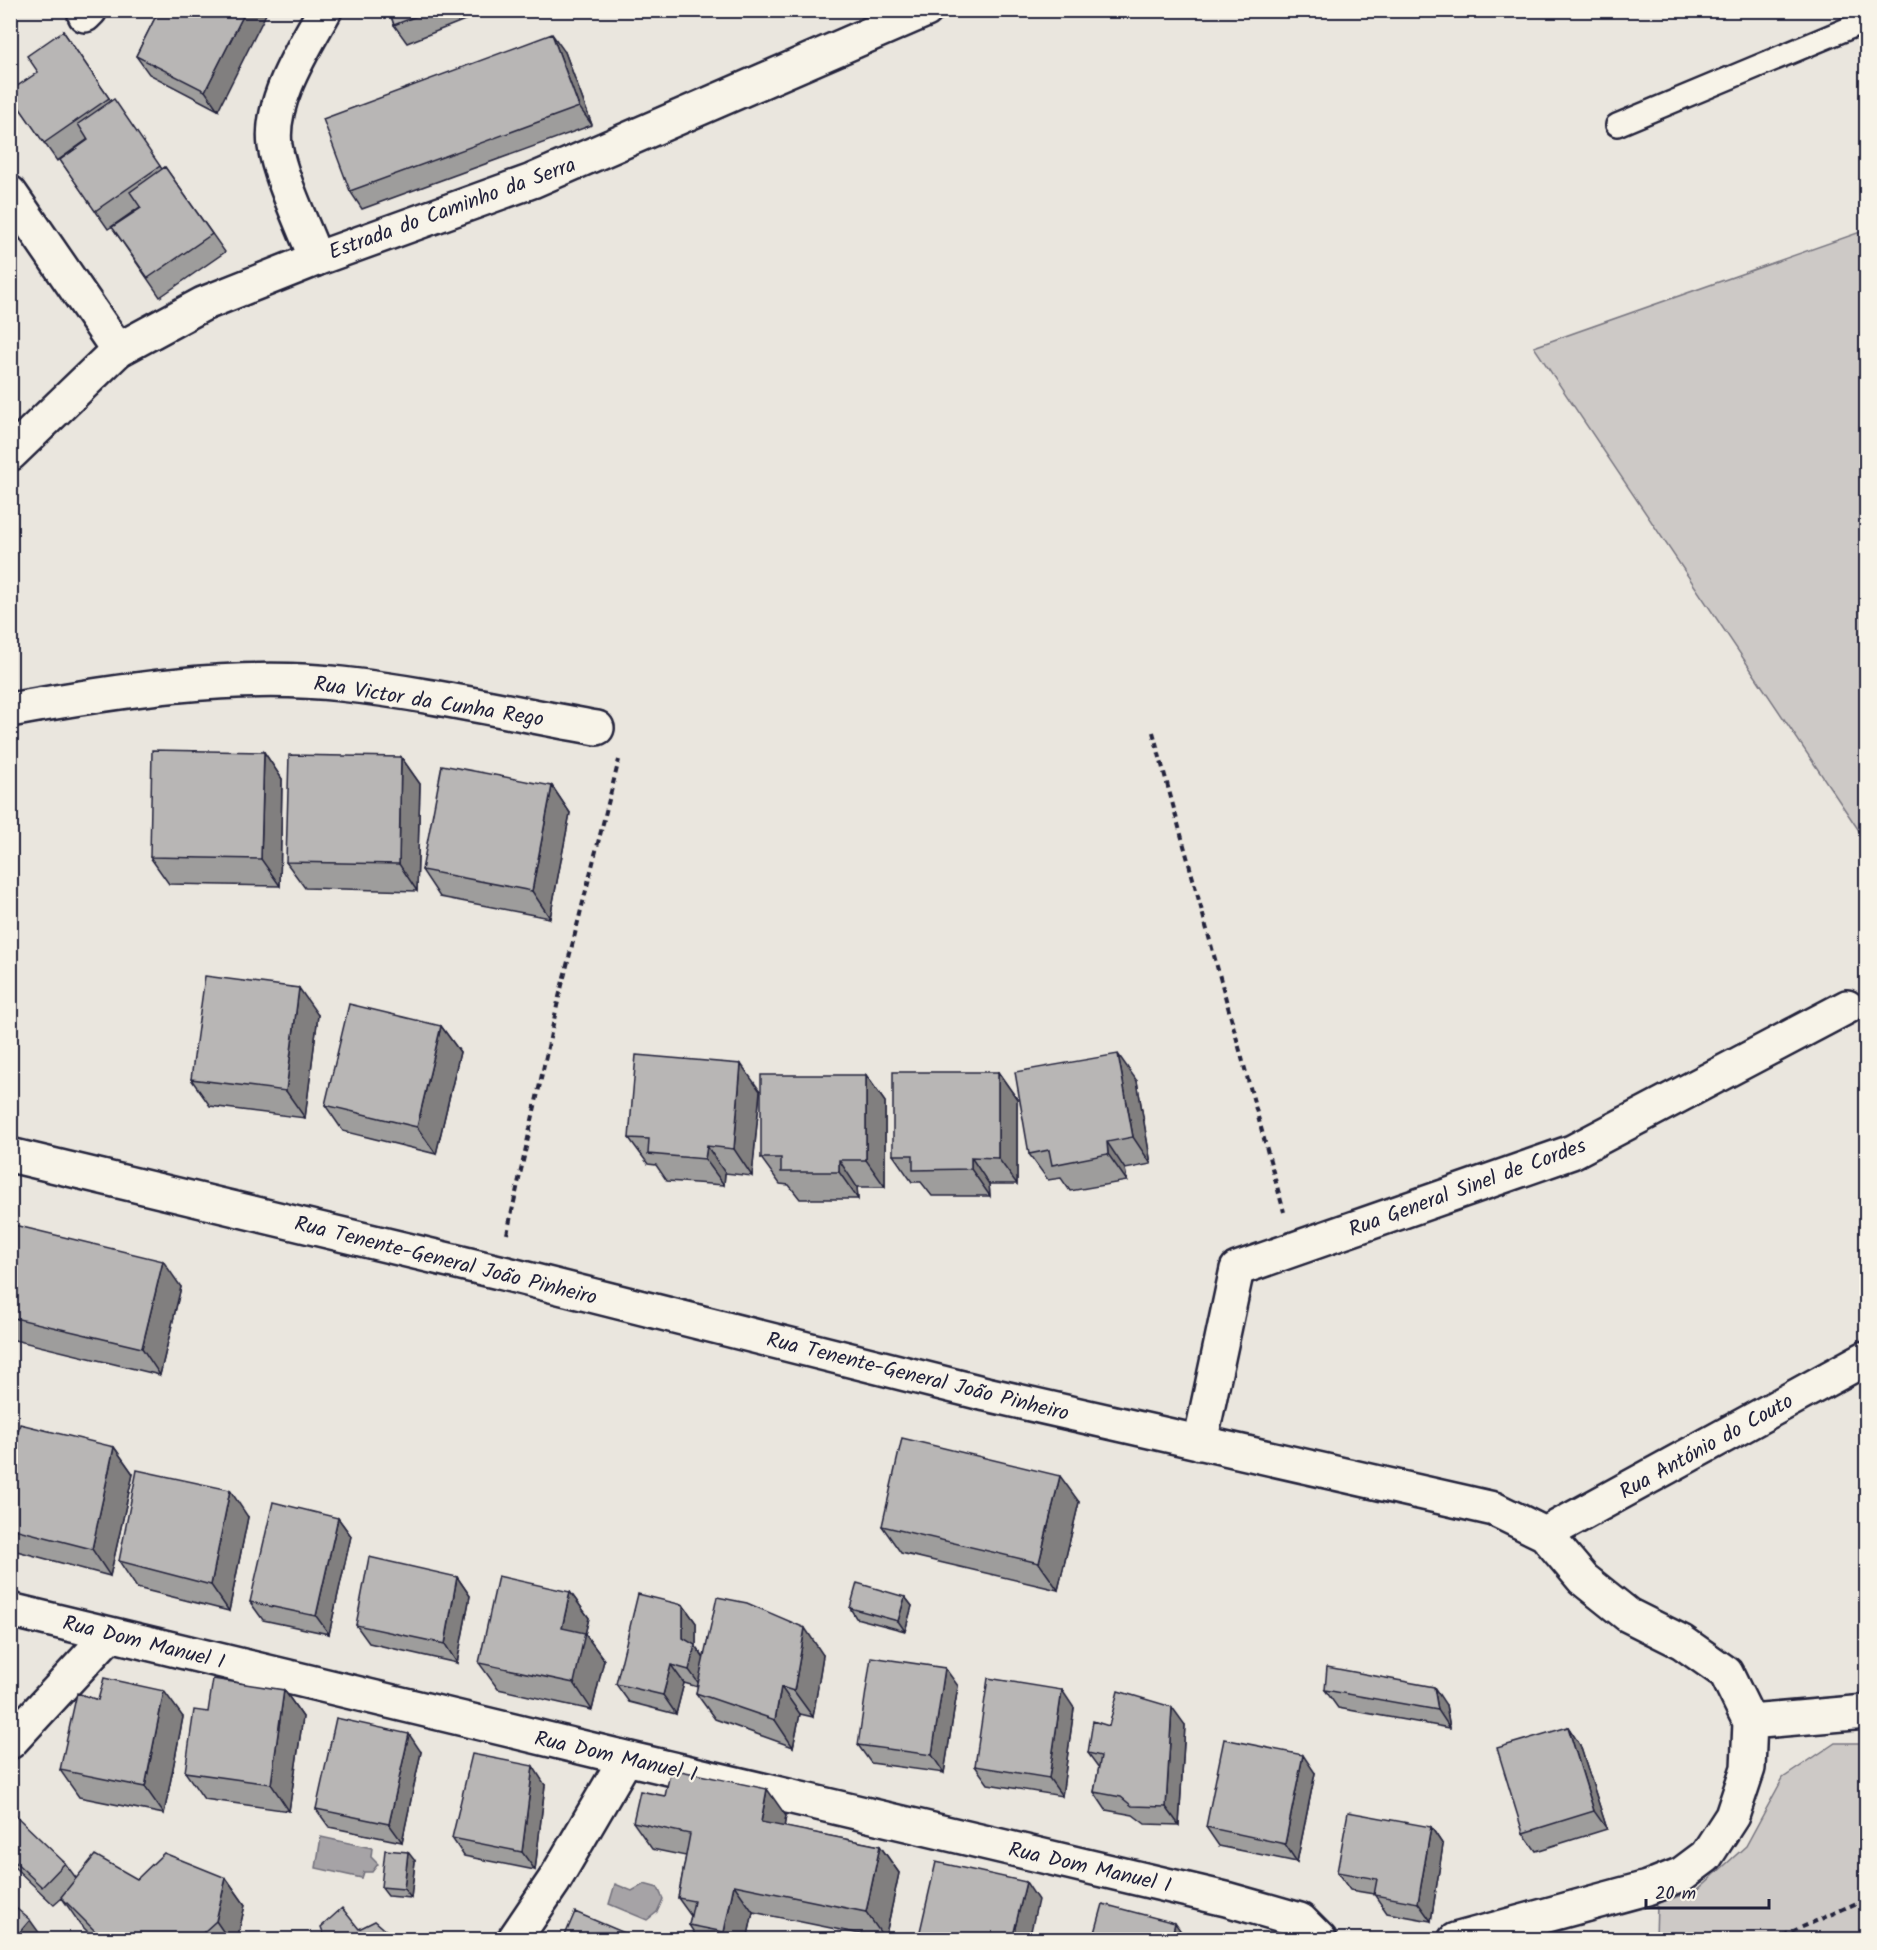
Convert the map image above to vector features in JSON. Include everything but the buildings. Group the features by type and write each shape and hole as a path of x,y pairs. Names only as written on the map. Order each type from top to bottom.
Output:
{"street":[{"path":"316,259 275,146 278,108 291,72 325,10"},
{"name":"Estrada do Caminho da Serra","path":"10,454 118,350 203,304 316,259 532,181 926,10"},
{"path":"10,193 118,350"},
{"name":"Rua Victor da Cunha Rego","path":"10,710 165,686 272,681 340,684 597,728"},
{"name":"Rua General Sinel de Cordes","path":"1200,1443 1237,1269 1572,1152 1847,1007"},
{"name":"Rua Tenente-General João Pinheiro","path":"10,1155 499,1272 986,1394 1494,1509 1545,1534 1583,1579 1628,1615 1682,1642 1726,1673 1750,1722 1748,1768 1732,1816 1706,1856 1682,1874 1647,1888 1455,1940"},
{"name":"Rua António do Couto","path":"1545,1534 1866,1358"},
{"name":"Rua Dom Manuel I","path":"10,1610 1226,1899 1300,1920 1320,1940"},
{"path":"10,1742 110,1634"},
{"path":"1750,1722 1866,1712"},
{"path":"514,1940 554,1881 626,1758"}],"lane":[{"path":"1617,125 1866,21"}],"path":[{"path":"1153,732 1294,1249"},
{"path":"499,1272 559,998 620,756"},
{"path":"1773,1940 1866,1899"}],"shaded area":[{"path":"1866,230 1866,841 1534,347"},
{"path":"1835,1743 1866,1743 1866,1939 1656,1939 1657,1903 1696,1891 1746,1846 1783,1778"},
{"path":"321,1837 372,1848 371,1857 378,1864 372,1872 364,1872 362,1878 316,1868"},
{"path":"615,1884 632,1891 644,1884 658,1888 663,1899 657,1912 647,1920 609,1904"}]}
